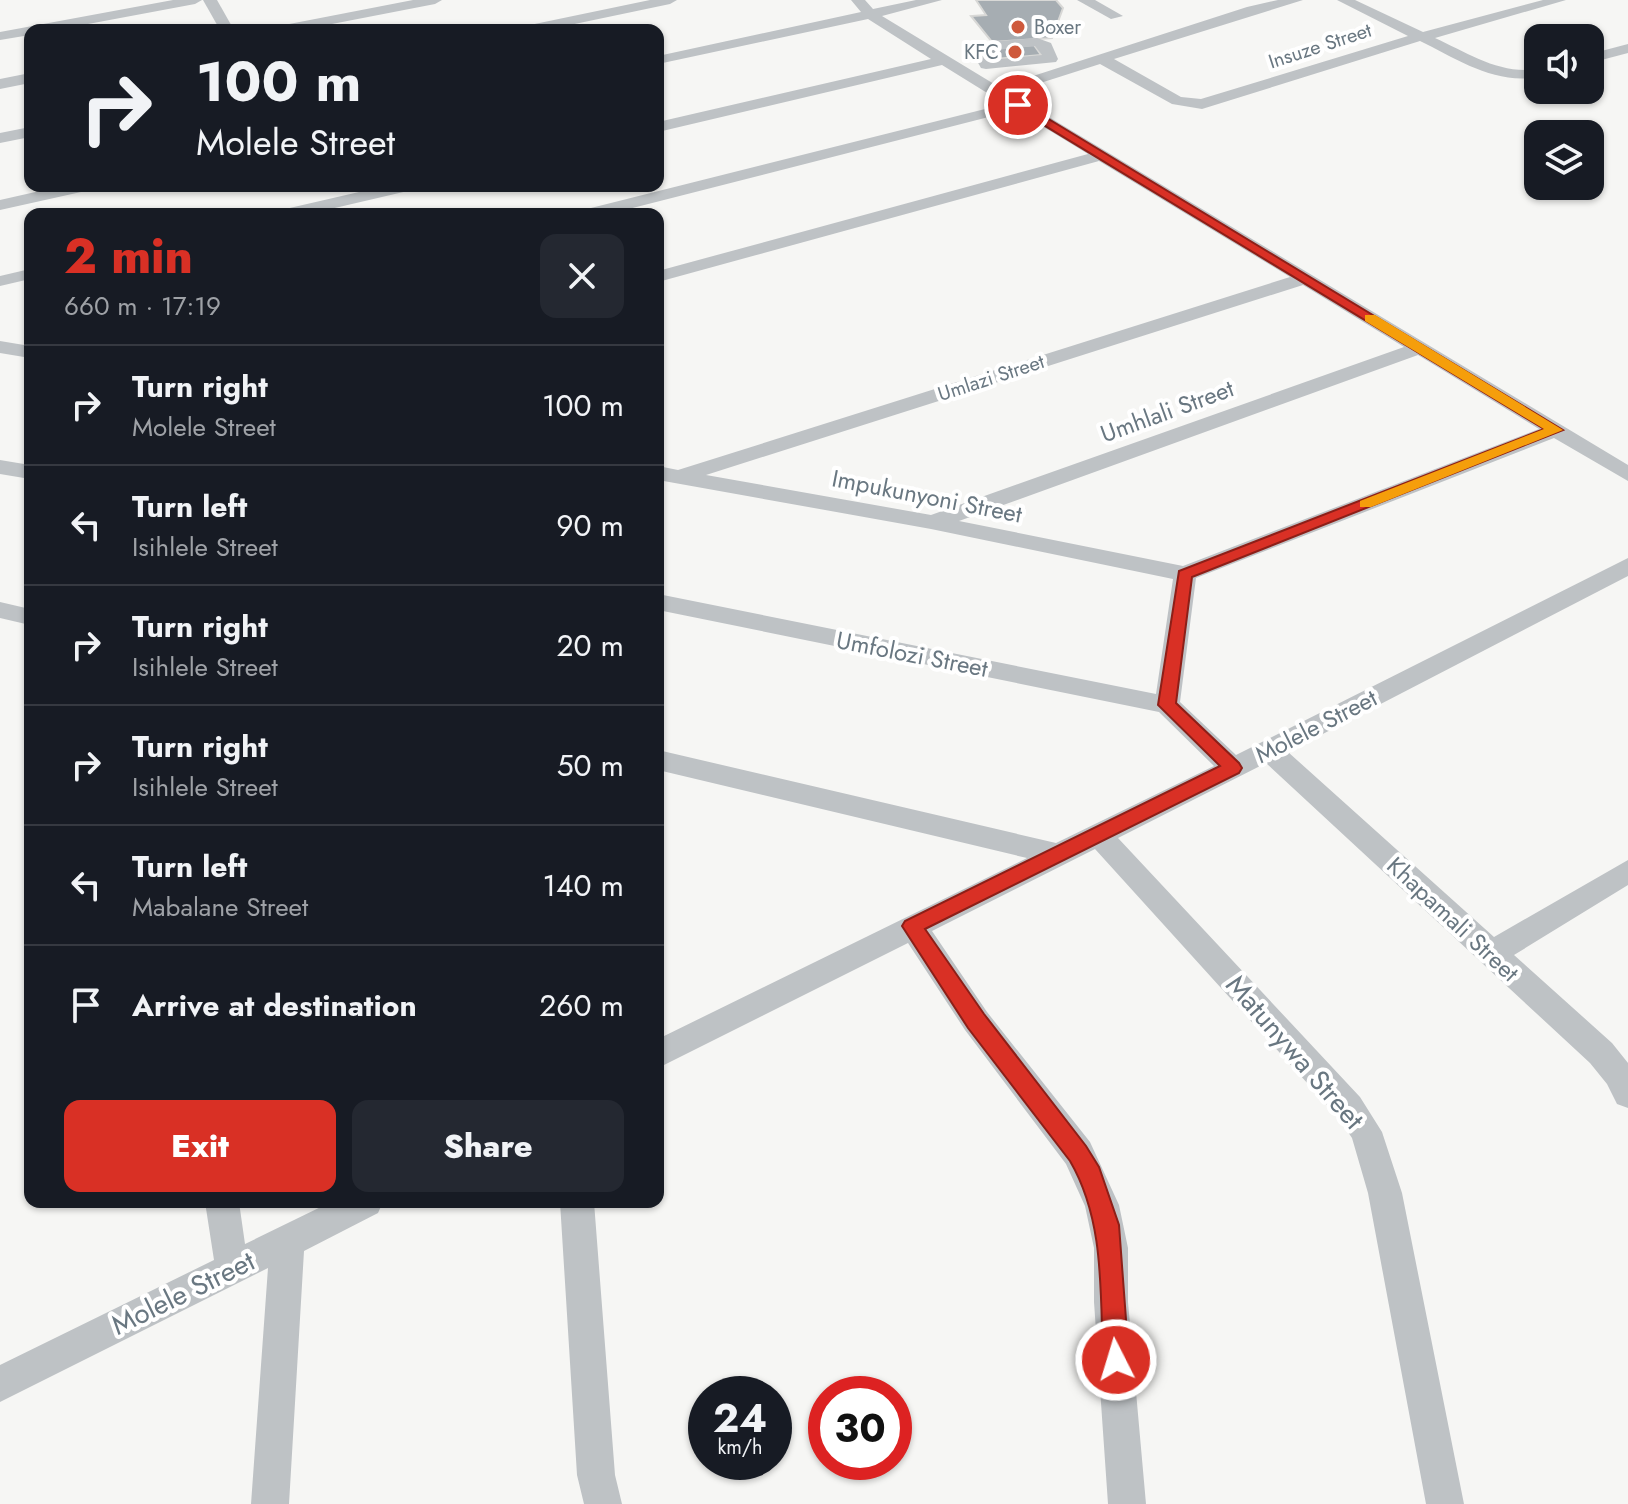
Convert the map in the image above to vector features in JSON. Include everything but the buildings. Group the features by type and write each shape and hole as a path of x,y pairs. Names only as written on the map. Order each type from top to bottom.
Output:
{"street":[{"path":"65,24 195,0"},
{"path":"210,0 224,24"},
{"path":"310,24 435,0"},
{"path":"554,24 670,0"},
{"path":"664,58 864,7 935,0"},
{"path":"1084,0 1116,16"},
{"path":"1228,0 1252,10"},
{"path":"997,92 1252,10 1296,0"},
{"path":"1344,0 1494,71 1524,75"},
{"name":"Insuze Street","path":"1101,58 1177,101 1202,104 1421,36 1559,0"},
{"path":"864,7 944,60 1628,474"},
{"path":"0,36 24,32"},
{"path":"1604,55 1628,48"},
{"path":"664,126 944,60"},
{"path":"0,84 24,79"},
{"path":"613,208 1018,105"},
{"path":"0,138 24,133"},
{"path":"664,275 1102,155"},
{"path":"0,205 57,192"},
{"path":"312,208 380,192"},
{"path":"0,281 24,275"},
{"name":"Umlazi Street","path":"668,475 1304,279"},
{"path":"0,347 24,351"},
{"name":"Umhlali Street","path":"931,522 1419,348"},
{"path":"1233,768 1167,705 1185,574 1556,430"},
{"path":"0,467 24,471"},
{"name":"Impukunyoni Street","path":"668,475 931,522 1185,574"},
{"name":"Molele Street","path":"664,1051 1269,750 1628,566"},
{"name":"Umfolozi Street","path":"664,603 1167,705"},
{"name":"Khapamali Street","path":"1269,750 1601,1053 1618,1074 1628,1094"},
{"path":"664,761 1059,855"},
{"name":"Matunywa Street","path":"1097,833 1349,1107 1366,1132 1385,1193 1445,1504"},
{"path":"1493,953 1628,871"},
{"path":"912,926 976,1021 1078,1153 1098,1195 1111,1248 1111,1302 1127,1504"},
{"path":"223,1208 232,1268"},
{"name":"Molele Street","path":"0,1384 354,1208"},
{"path":"577,1208 596,1475 603,1504"},
{"path":"270,1504 287,1242"}],"slow traffic":[{"path":"1366,504 1556,430 1370,318"}],"place":[{"name":"Boxer","path":"1018,27"},
{"name":"KFC","path":"1015,52"}],"route":[{"path":"1018,105 1556,430 1185,574 1167,705 1233,768 912,926 976,1021 1091,1174 1108,1225 1116,1360"}]}
